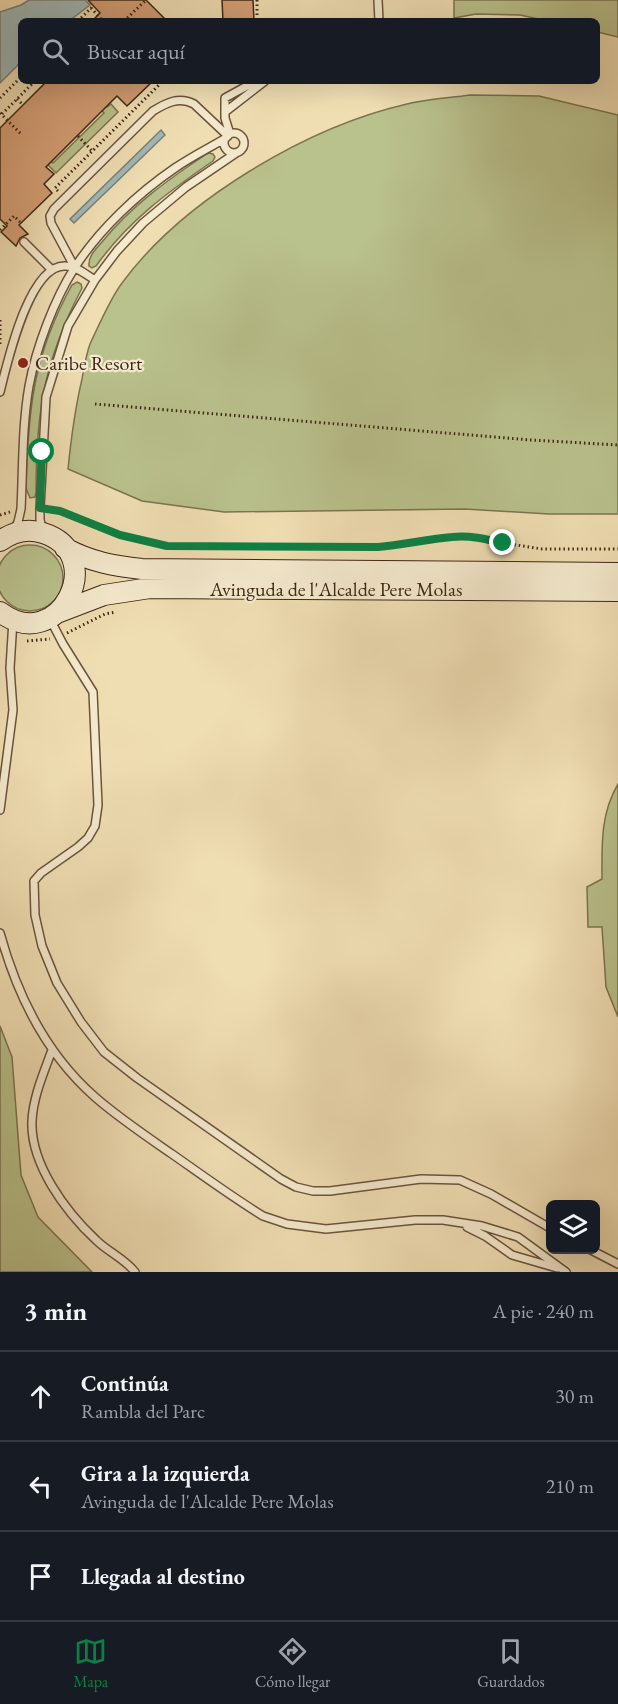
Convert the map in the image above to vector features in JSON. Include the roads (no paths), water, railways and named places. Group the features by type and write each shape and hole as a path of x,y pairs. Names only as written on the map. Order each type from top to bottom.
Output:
{"street":[{"path":"6,537 28,531 44,533"},
{"name":"Avinguda de l'Alcalde Pere Molas","path":"44,533 85,559 105,565 142,569 618,573"},
{"path":"53,616 66,605 75,583 72,559 65,548"},
{"name":"Avinguda de l'Alcalde Pere Molas","path":"9,624 32,623 104,595 150,588 618,591"}],"lane":[{"path":"378,0 379,18"},
{"path":"236,153 230,153 224,144 228,136 225,98 251,84"},
{"path":"225,112 261,84"},
{"path":"75,267 51,223 50,216 64,198 153,111 179,100 194,104 228,136"},
{"path":"6,537 18,522 21,509 29,383 46,328 75,267 110,224 148,189 176,167 228,136 238,134 243,139 243,149 156,210 117,250 95,280 68,326 46,397 40,508 40,520 44,533"},
{"path":"24,242 51,269"},
{"path":"0,392 19,322 32,294 51,269 64,265 75,267 95,280"},
{"path":"53,616 59,637 93,692 98,805 94,826 88,838 40,873 34,881 35,915 42,946 57,983 81,1022 104,1052 146,1085 281,1179 296,1187 313,1191 330,1191 422,1179 460,1180 491,1194 546,1226"},
{"path":"0,810 14,710 9,624"},
{"path":"0,933 10,969 21,996 52,1050 94,1097 263,1216 287,1224 326,1228 415,1220 482,1226 518,1238 564,1271"},
{"path":"52,1050 39,1087 32,1121 36,1151 51,1184 69,1212 98,1242 128,1264 135,1272"},
{"path":"454,1222 475,1230 512,1256 564,1271"},
{"path":"599,1254 618,1264"}],"water":[{"path":"29,0 85,0 90,5 73,18 18,18 18,65 0,83 0,12"},
{"path":"161,130 165,135 74,223 70,219"}],"place":[{"name":"Caribe Resort","path":"23,363"}]}
